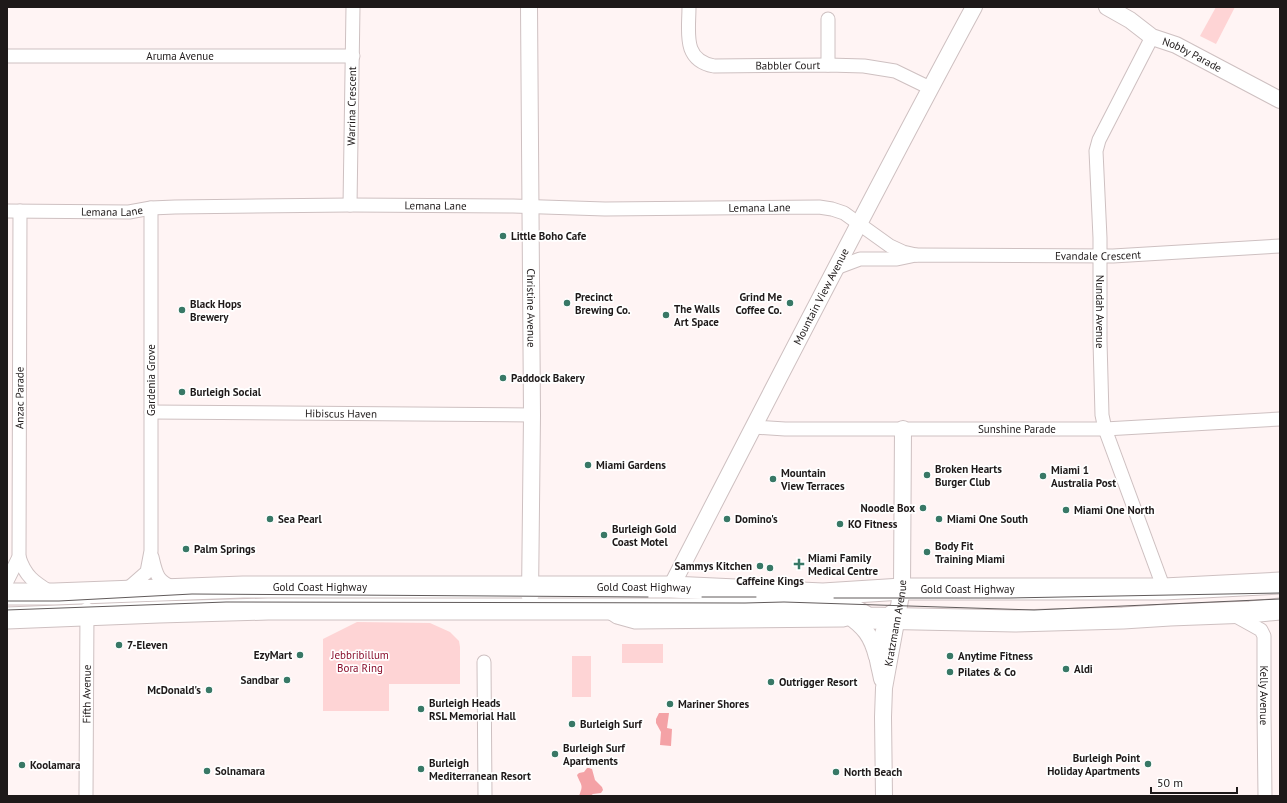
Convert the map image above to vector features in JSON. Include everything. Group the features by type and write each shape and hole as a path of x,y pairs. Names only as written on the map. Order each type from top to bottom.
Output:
{"highway":[{"name":"Gold Coast Highway","path":"7,594 116,592 149,581 178,589 243,587 671,588 823,594 902,589 1164,589 1280,583"},
{"name":"Gold Coast Highway","path":"7,618 268,609 604,609 840,615 893,619 1015,621 1123,618 1280,609"}],"street":[{"name":"Warrina Crescent","path":"350,205 353,7"},
{"name":"Christine Avenue","path":"529,7 532,415 530,609"},
{"name":"Babbler Court","path":"688,7 689,45 696,59 705,64 714,66 864,66 887,70 930,88"},
{"name":"Mountain View Avenue","path":"671,588 836,268 974,7"},
{"name":"Nobby Parade","path":"1106,7 1130,20 1152,37 1176,45 1280,100"},
{"path":"828,19 828,65"},
{"name":"Nundah Avenue","path":"1152,37 1099,140 1096,151 1100,256 1100,356 1102,415 1105,429 1164,589"},
{"name":"Aruma Avenue","path":"7,56 352,56"},
{"name":"Lemana Lane","path":"14,211 129,212 175,206 350,205 605,209 819,207 838,211 859,224"},
{"name":"Gardenia Grove","path":"149,581 151,551 151,208"},
{"name":"Anzac Parade","path":"7,581 19,558 14,211"},
{"name":"Evandale Crescent","path":"859,224 890,246 903,252 916,255"},
{"name":"Evandale Crescent","path":"836,268 860,259 897,259 916,255 1100,256 1280,246"},
{"name":"Hibiscus Haven","path":"151,412 532,415"},
{"name":"Sunshine Parade","path":"754,428 1105,429 1280,418"},
{"path":"902,589 903,429"},
{"name":"Gardenia Grove","path":"151,551 158,576 164,584 178,589"},
{"path":"19,558 22,568 28,576 36,584 54,594"},
{"path":"149,581 159,612"},
{"name":"Kratzmann Avenue","path":"884,796 884,688 893,619 902,589"},
{"name":"Fifth Avenue","path":"86,593 86,796"},
{"name":"Kelly Avenue","path":"1231,613 1254,625 1262,632 1264,636 1265,796"},
{"path":"840,615 865,629 873,643 878,660"},
{"name":"Kratzmann Avenue","path":"884,688 878,660 881,638 893,619"},
{"path":"484,662 485,796"}],"green space":[{"path":"1216,7 1235,7 1216,44 1200,36"},
{"name":"Jebbribillum Bora Ring","path":"357,622 430,623 450,632 459,641 460,684 389,684 389,711 323,711 323,639"},
{"path":"622,644 663,644 663,663 622,663"},
{"path":"572,656 591,656 591,697 572,697"}],"shaded area":[{"path":"659,713 669,713 667,728 672,729 671,746 660,745 661,732 656,723"},
{"path":"587,768 592,769 595,780 603,790 601,793 590,796 579,796 582,787 577,775 584,772"}],"tram line":[{"path":"834,598 1009,598 1280,593"},
{"path":"7,601 59,601 192,594 648,597"},
{"path":"702,597 756,597"},
{"path":"7,610 226,602 784,602 1034,610 1280,599"}],"place":[{"name":"Little Boho Cafe","path":"503,236"},
{"name":"Precinct Brewing Co.","path":"567,303"},
{"name":"Grind Me Coffee Co.","path":"790,303"},
{"name":"Black Hops Brewery","path":"182,310"},
{"name":"The Walls Art Space","path":"666,315"},
{"name":"Paddock Bakery","path":"503,378"},
{"name":"Burleigh Social","path":"182,392"},
{"name":"Miami Gardens","path":"588,465"},
{"name":"Broken Hearts Burger Club","path":"927,475"},
{"name":"Miami 1 Australia Post","path":"1043,476"},
{"name":"Mountain View Terraces","path":"773,479"},
{"name":"Noodle Box","path":"923,508"},
{"name":"Miami One North","path":"1066,510"},
{"name":"Sea Pearl","path":"270,519"},
{"name":"Domino's","path":"727,519"},
{"name":"Miami One South","path":"939,519"},
{"name":"KO Fitness","path":"840,524"},
{"name":"Burleigh Gold Coast Motel","path":"604,535"},
{"name":"Palm Springs","path":"186,549"},
{"name":"Body Fit Training Miami","path":"927,552"},
{"name":"Miami Family Medical Centre","path":"799,564"},
{"name":"Sammys Kitchen","path":"760,566"},
{"name":"Caffeine Kings","path":"770,568"},
{"name":"7-Eleven","path":"119,645"},
{"name":"EzyMart","path":"300,655"},
{"name":"Anytime Fitness","path":"950,656"},
{"name":"Aldi","path":"1066,669"},
{"name":"Pilates & Co","path":"950,672"},
{"name":"Sandbar","path":"287,680"},
{"name":"Outrigger Resort","path":"771,682"},
{"name":"McDonald's","path":"209,690"},
{"name":"Mariner Shores","path":"670,704"},
{"name":"Burleigh Heads RSL Memorial Hall","path":"421,709"},
{"name":"Burleigh Surf","path":"572,724"},
{"name":"Burleigh Surf Apartments","path":"555,754"},
{"name":"Burleigh Point Holiday Apartments","path":"1148,764"},
{"name":"Koolamara","path":"22,765"},
{"name":"Burleigh Mediterranean Resort","path":"421,769"},
{"name":"Solnamara","path":"207,771"},
{"name":"North Beach","path":"836,772"}]}
